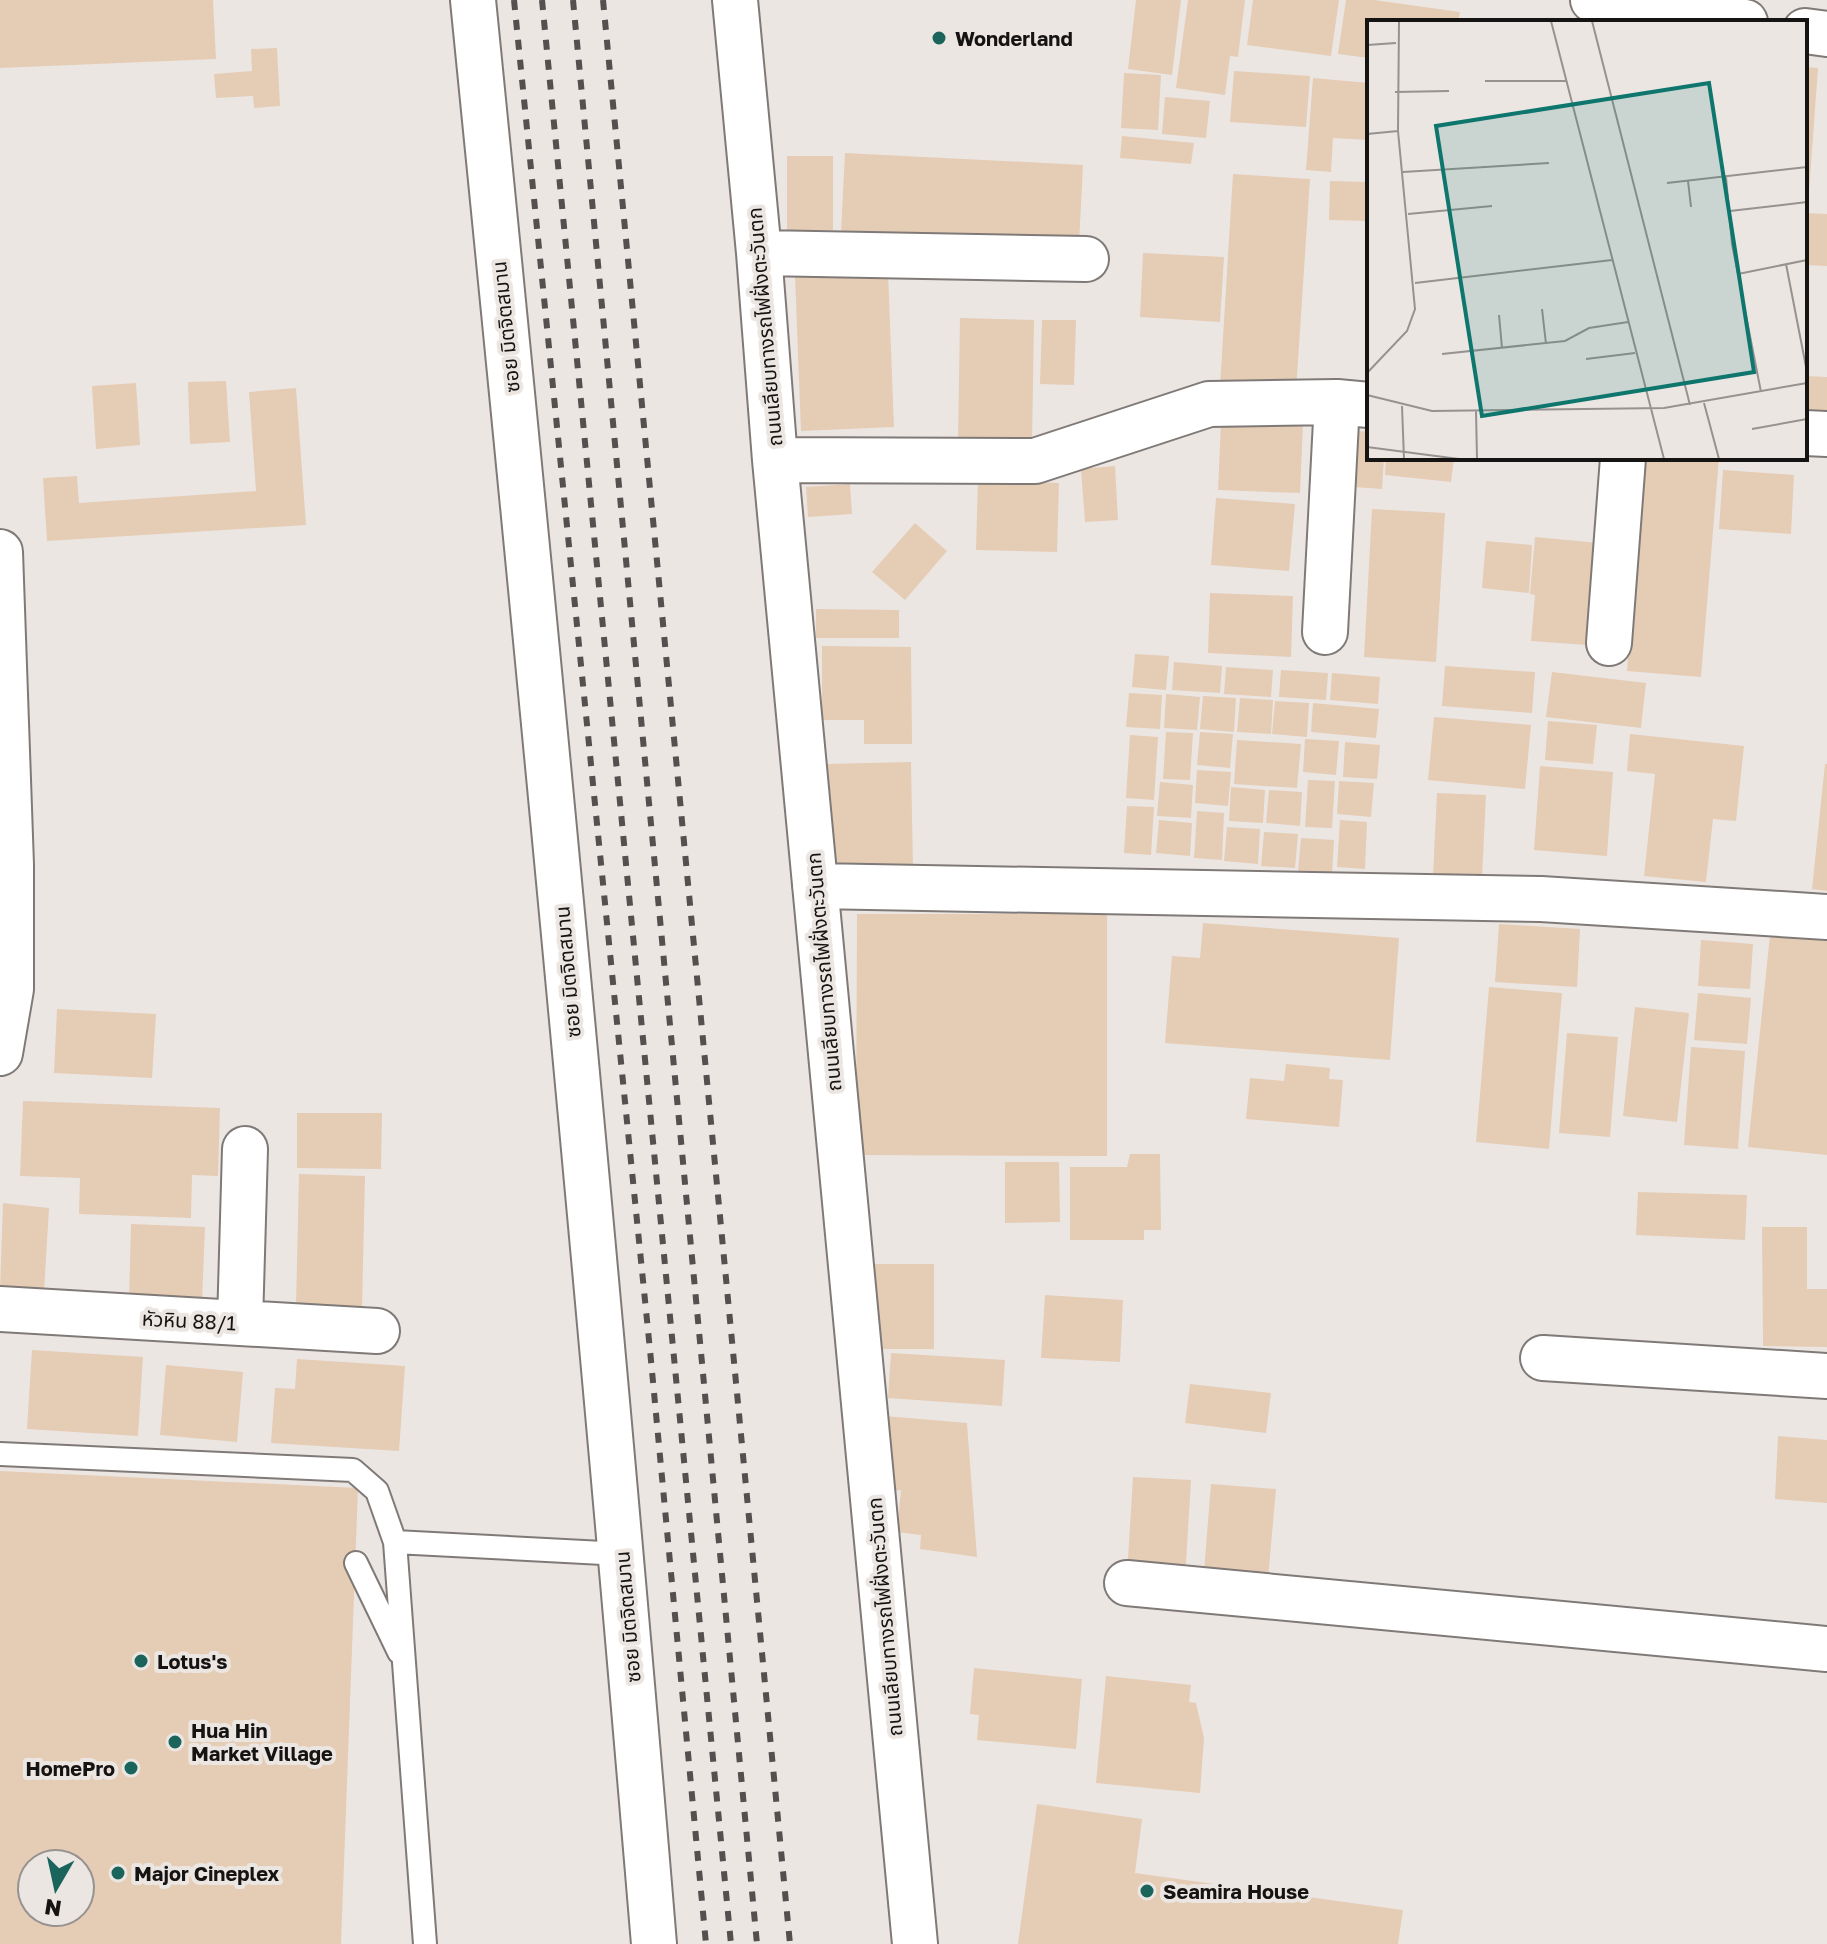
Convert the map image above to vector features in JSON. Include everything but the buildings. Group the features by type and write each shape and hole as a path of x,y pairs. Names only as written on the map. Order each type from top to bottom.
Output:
{"street":[{"name":"ซอย มิตจิตสมาน","path":"473,0 622,1554 654,1944"},
{"name":"ถนนเลียบทางรถไฟฝั่งตะวันตก","path":"735,0 775,460 915,1944"},
{"path":"1593,0 1731,20"},
{"path":"1807,31 1827,34"},
{"path":"759,253 1086,259"},
{"path":"775,460 1035,461 1209,404 1353,403 1325,632"},
{"path":"1807,433 1827,434"},
{"path":"1609,643 1623,460"},
{"path":"0,552 11,865 11,989 0,1053"},
{"path":"815,886 1541,899 1827,917"},
{"path":"240,1323 245,1149"},
{"name":"หัวหิน 88/1","path":"0,1309 377,1331"},
{"path":"1543,1358 1827,1376"},
{"path":"1127,1583 1827,1649"}],"lane":[{"path":"0,1454 89,1467 353,1470 377,1491 395,1542 425,1944"},
{"path":"395,1542 622,1554"},
{"path":"356,1563 404,1663"}],"railway":[{"path":"514,0 650,1350 706,1944"},
{"path":"542,0 731,1944"},
{"path":"573,0 757,1944"},
{"path":"603,0 790,1944"}],"place":[{"name":"Wonderland","path":"939,38"},
{"name":"Lotus's","path":"141,1661"},
{"name":"Hua Hin Market Village","path":"175,1742"},
{"name":"HomePro","path":"131,1768"},
{"name":"Major Cineplex","path":"118,1873"},
{"name":"Seamira House","path":"1147,1891"}]}
